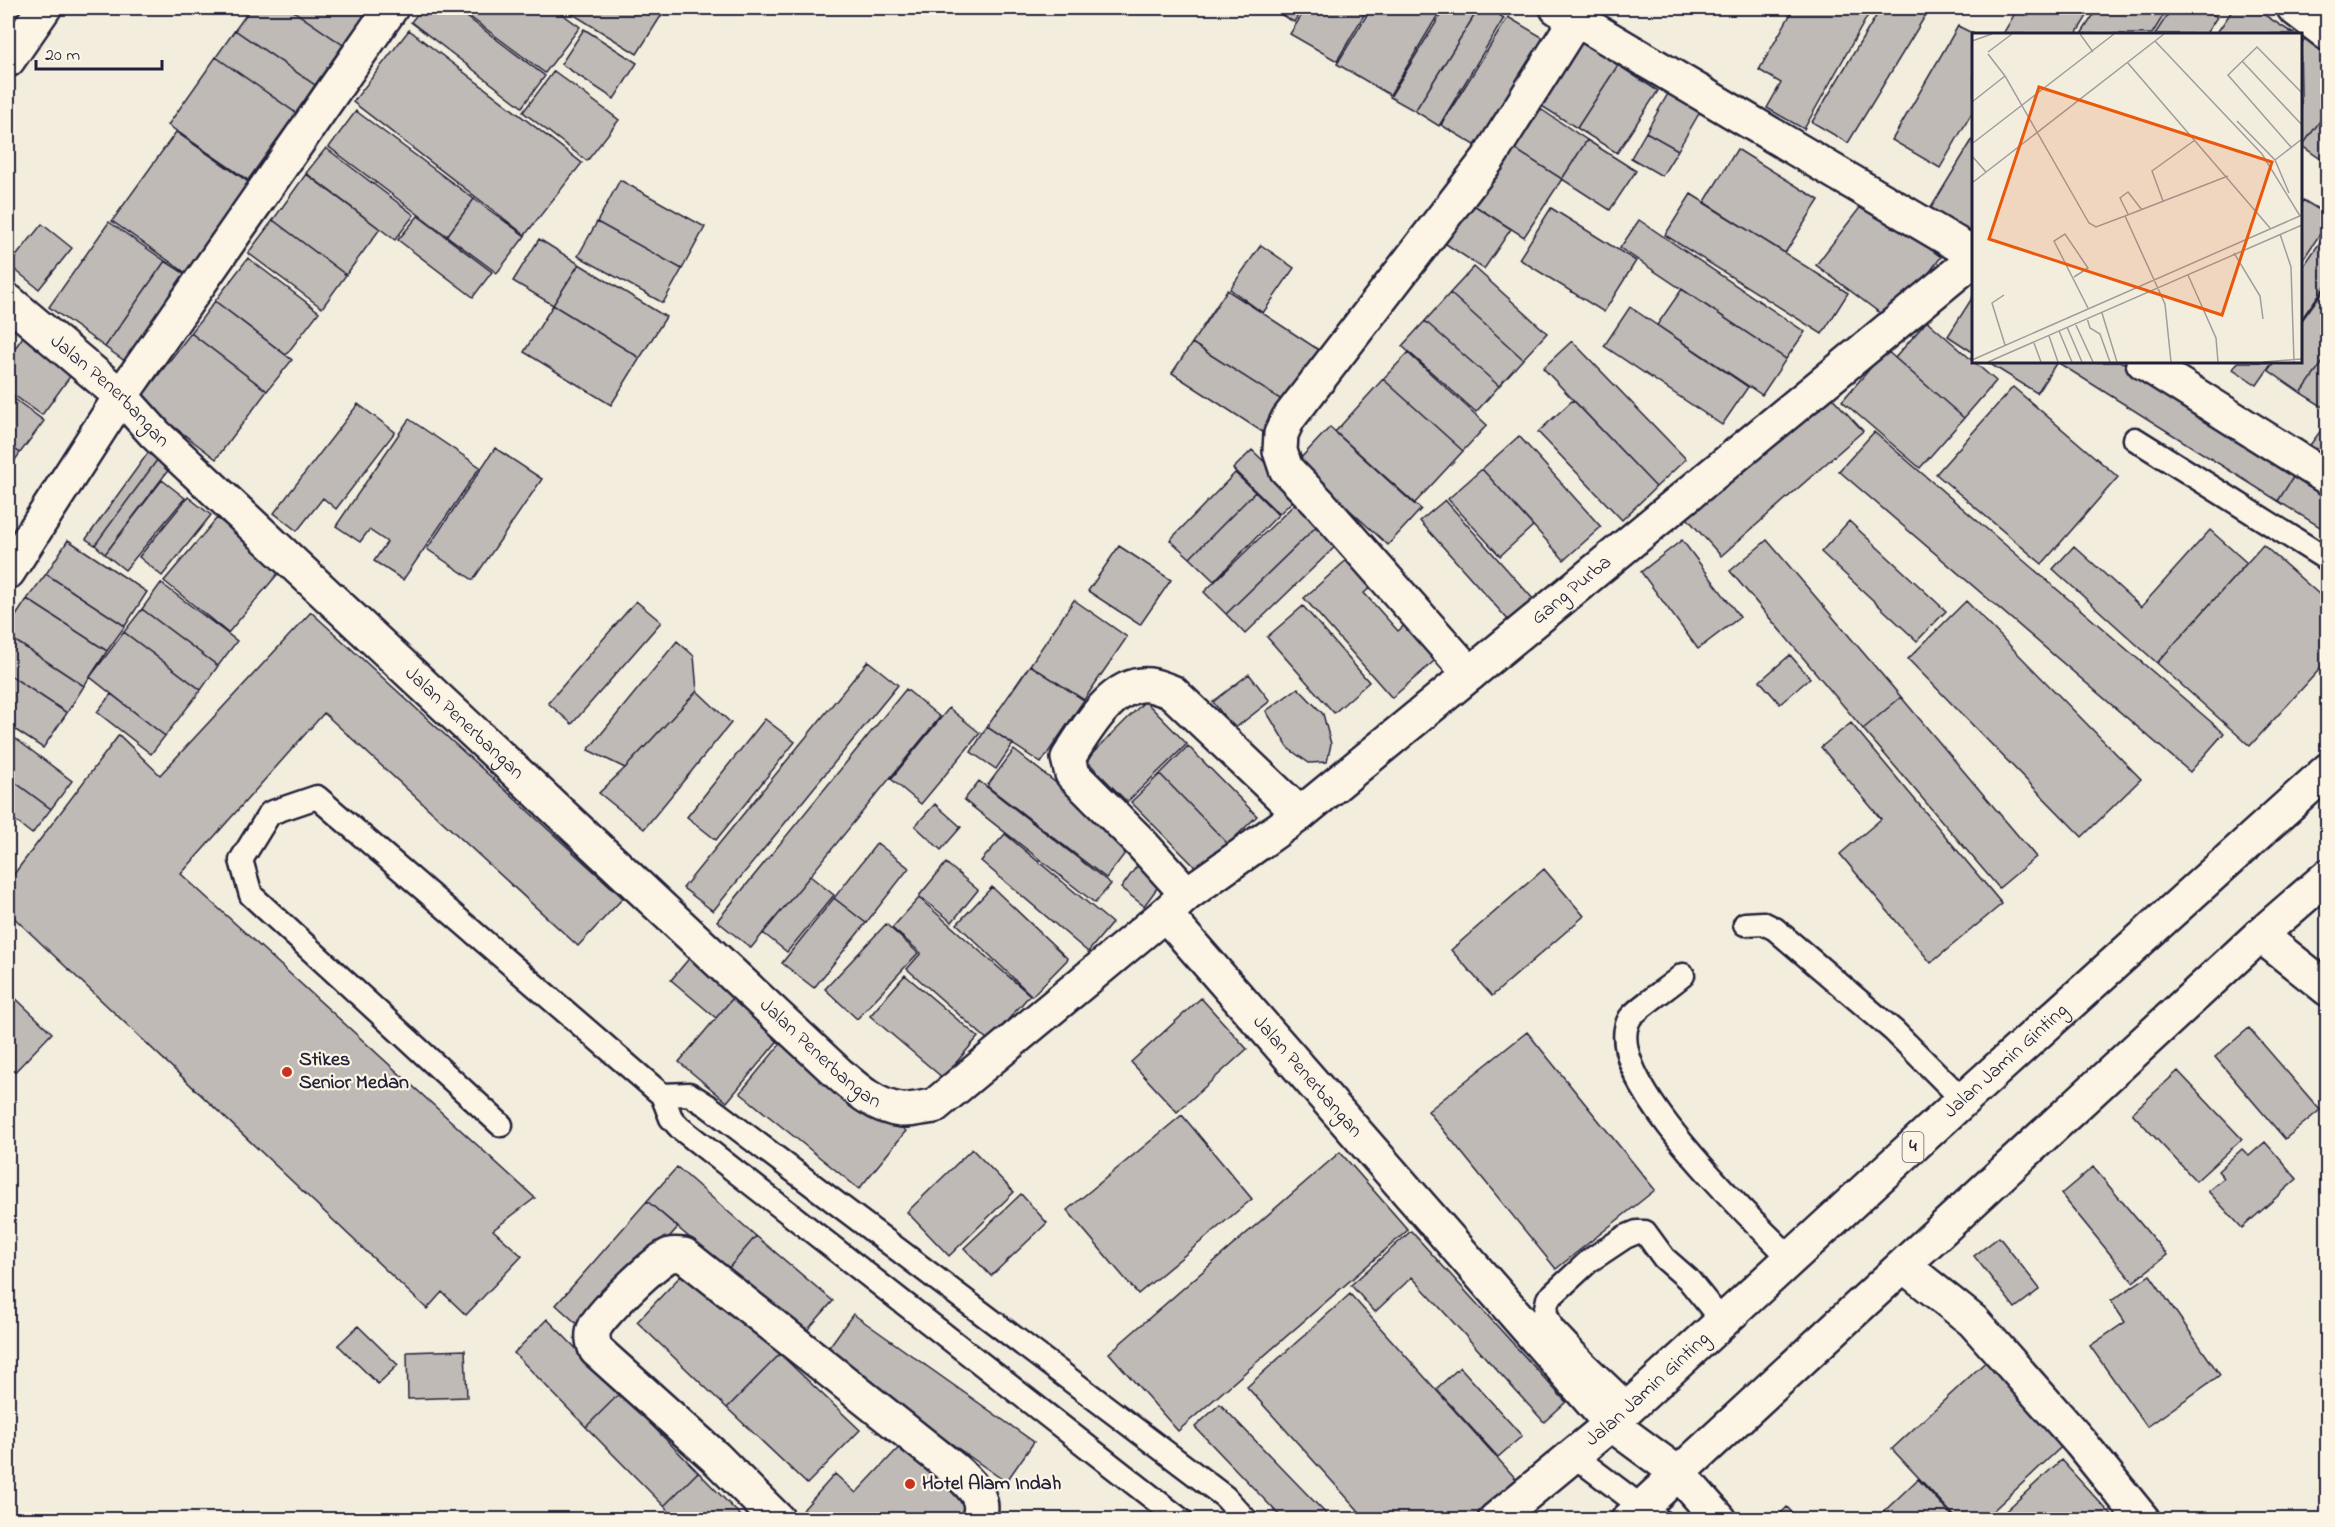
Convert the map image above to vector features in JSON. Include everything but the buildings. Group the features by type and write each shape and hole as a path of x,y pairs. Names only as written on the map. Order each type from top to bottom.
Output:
{"main road":[{"path":"8,572 121,396 392,8"},
{"path":"2294,8 2328,34"},
{"path":"8,60 40,10"},
{"path":"1470,674 1319,503 1286,469 1280,451 1281,434 1288,419 1488,159 1566,13 1972,255"},
{"name":"Gang Purba","path":"1176,904 1300,814 1972,258"},
{"name":"Jalan Penerbangan","path":"8,301 121,396 155,434 830,1066 860,1092 878,1103 901,1110 934,1106 1176,904 1621,1415 1720,1520"},
{"path":"2145,363 2328,478"},
{"path":"1176,904 1140,842 1087,791 1068,766 1068,758 1094,718 1122,690 1148,685 1172,692 1300,814"},
{"name":"Jalan Jamin Ginting","path":"1495,1520 1621,1415 1963,1100 2328,770"},
{"path":"1643,1515 1679,1474 2260,935 2328,876"},
{"path":"2260,935 2328,989"},
{"path":"778,1520 715,1457 596,1350 592,1339 595,1327 602,1318 644,1275 670,1255 684,1255 955,1470 974,1487 982,1502 983,1509 978,1520"},
{"path":"1904,1266 1973,1321 2080,1442 2144,1520"}],"lane":[{"path":"2135,439 2328,560"},
{"path":"501,1125 251,895 241,860 270,813 317,797 662,1095 671,1118 680,1128 1181,1520"},
{"path":"1745,924 1758,922 1775,929 1894,1031 1963,1100"},
{"path":"1683,975 1630,1018 1626,1037 1628,1059 1638,1082 1656,1111 1714,1181 1791,1259"},
{"path":"662,1095 689,1094 708,1106 1225,1497 1246,1520"},
{"path":"1621,1415 1552,1328 1545,1312 1548,1299 1589,1261 1625,1237 1637,1232 1645,1232 1665,1258 1688,1279 1722,1321"},
{"path":"1573,1455 1643,1515"}],"place":[{"name":"Stikes Senior Medan","path":"287,1072"},
{"name":"Hotel Alam Indah","path":"910,1484"}]}
